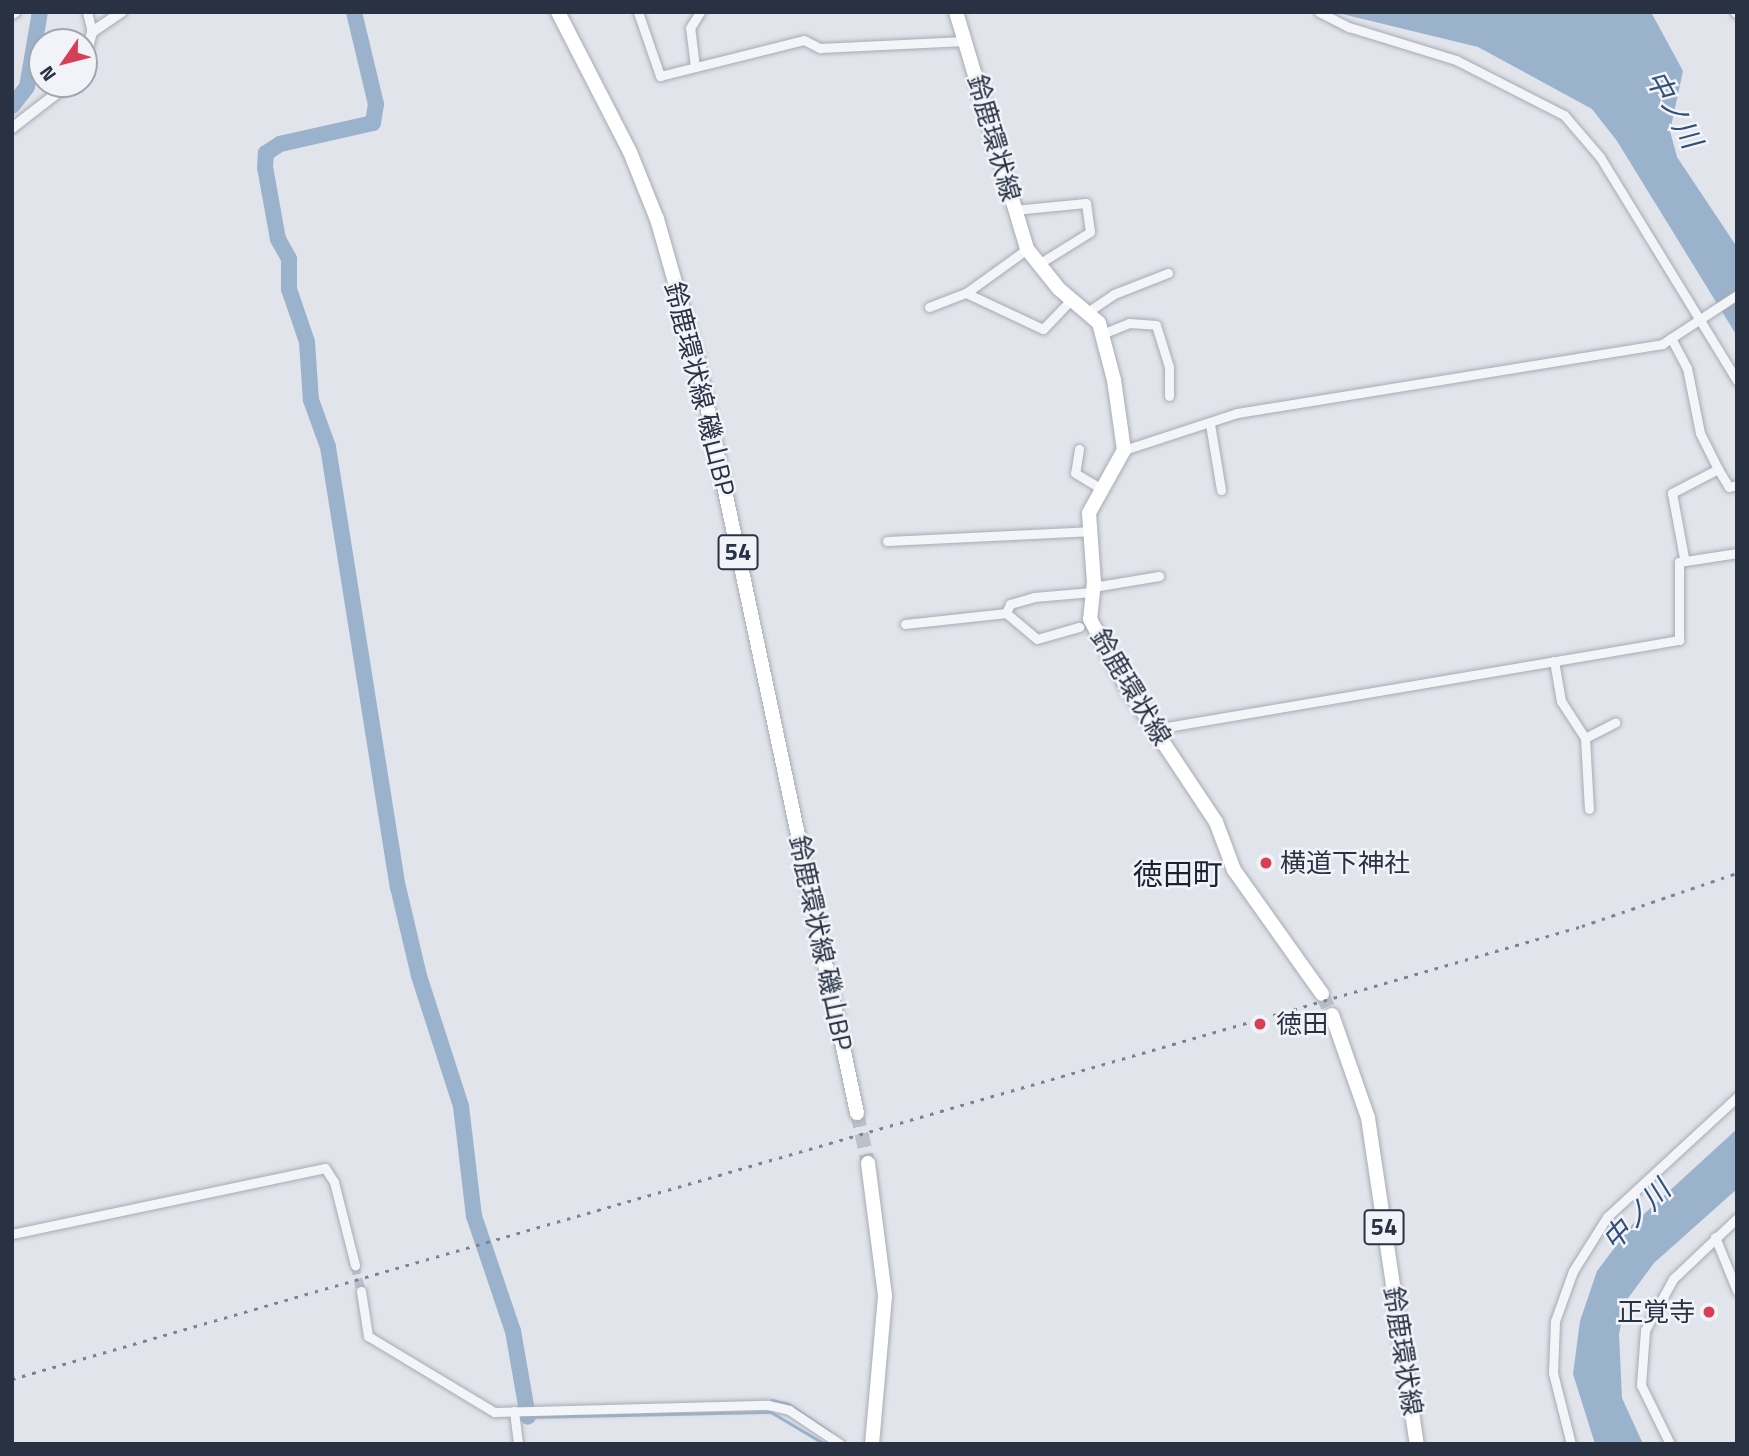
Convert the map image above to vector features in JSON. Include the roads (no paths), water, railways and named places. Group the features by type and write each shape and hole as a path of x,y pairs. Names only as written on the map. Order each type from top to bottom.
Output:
{"main road":[{"name":"鈴鹿環状線 磯山BP","path":"558,12 630,152 657,219 697,359 857,1113"},
{"name":"鈴鹿環状線","path":"956,12 1027,249 1037,265 1071,300 1099,323 1102,334 1124,450 1100,488 1089,513 1093,589 1090,619 1099,642 1216,822 1234,870 1322,994"},
{"name":"鈴鹿環状線","path":"1332,1014 1368,1118 1417,1444"},
{"path":"868,1163 885,1296 872,1444"}],"street":[{"path":"98,28 122,12"},
{"path":"638,12 660,76 804,40 820,48 965,41"},
{"path":"695,67 690,28 700,12"},
{"path":"1319,12 1443,55 1564,115 1601,158 1737,381"},
{"path":"12,128 51,98"},
{"path":"1014,210 1086,202 1090,232 1037,265"},
{"path":"929,307 966,293 1027,249"},
{"path":"1086,313 1114,294 1168,273"},
{"path":"966,293 1043,329 1071,300"},
{"path":"1124,450 1237,414 1671,338 1737,295"},
{"path":"1102,334 1129,323 1156,325 1169,367 1169,396"},
{"path":"1671,338 1687,368 1700,433 1729,486 1737,485"},
{"path":"1210,424 1221,490"},
{"path":"1079,449 1076,473 1100,488"},
{"path":"1684,558 1672,493 1718,469"},
{"path":"887,541 1089,531"},
{"path":"1155,729 1679,640 1677,567 1684,558 1737,553"},
{"path":"1006,613 1010,604 1034,597 1159,576"},
{"path":"905,624 1006,613 1037,639 1080,627"},
{"path":"1554,661 1560,701 1585,738 1589,808"},
{"path":"1585,738 1615,723"},
{"path":"1571,1444 1557,1405 1553,1373 1555,1321 1573,1271 1607,1217 1737,1097"},
{"path":"12,1234 325,1168 334,1182 355,1265"},
{"path":"1670,1444 1642,1385 1644,1330 1661,1293 1737,1218"},
{"path":"1715,1237 1737,1291"},
{"path":"361,1291 368,1336 494,1412 768,1405 789,1410 840,1444"},
{"path":"516,1410 518,1444"}],"water":[{"name":"中ノ川","path":"1334,12 1651,12 1683,71 1670,131 1677,157 1737,247 1737,336 1617,141 1592,109 1478,47"},
{"path":"1737,1129 1737,1189 1654,1263 1626,1301 1619,1334 1622,1398 1643,1444 1595,1444 1573,1374 1580,1321 1597,1271 1632,1225"}],"waterway":[{"path":"12,106 27,87 40,12"},
{"path":"354,12 376,104 373,123 280,144 266,153 265,167 278,239 289,259 289,289 307,342 311,400 328,447 398,887 419,976 461,1106 474,1216 513,1331 528,1417"},
{"path":"772,1400 789,1404 830,1432"},
{"path":"528,1417 771,1412 825,1444"}],"tunnel":[{"path":"1322,994 1332,1015"},
{"path":"857,1113 868,1163"},
{"path":"355,1265 361,1291"}],"railway":[{"path":"12,1379 1582,926 1737,873"}],"place":[{"name":"横道下神社","path":"1266,863"},
{"name":"徳田","path":"1260,1024"},
{"name":"正覚寺","path":"1709,1312"}],"district":[{"name":"徳田町","path":"1178,874"}]}
